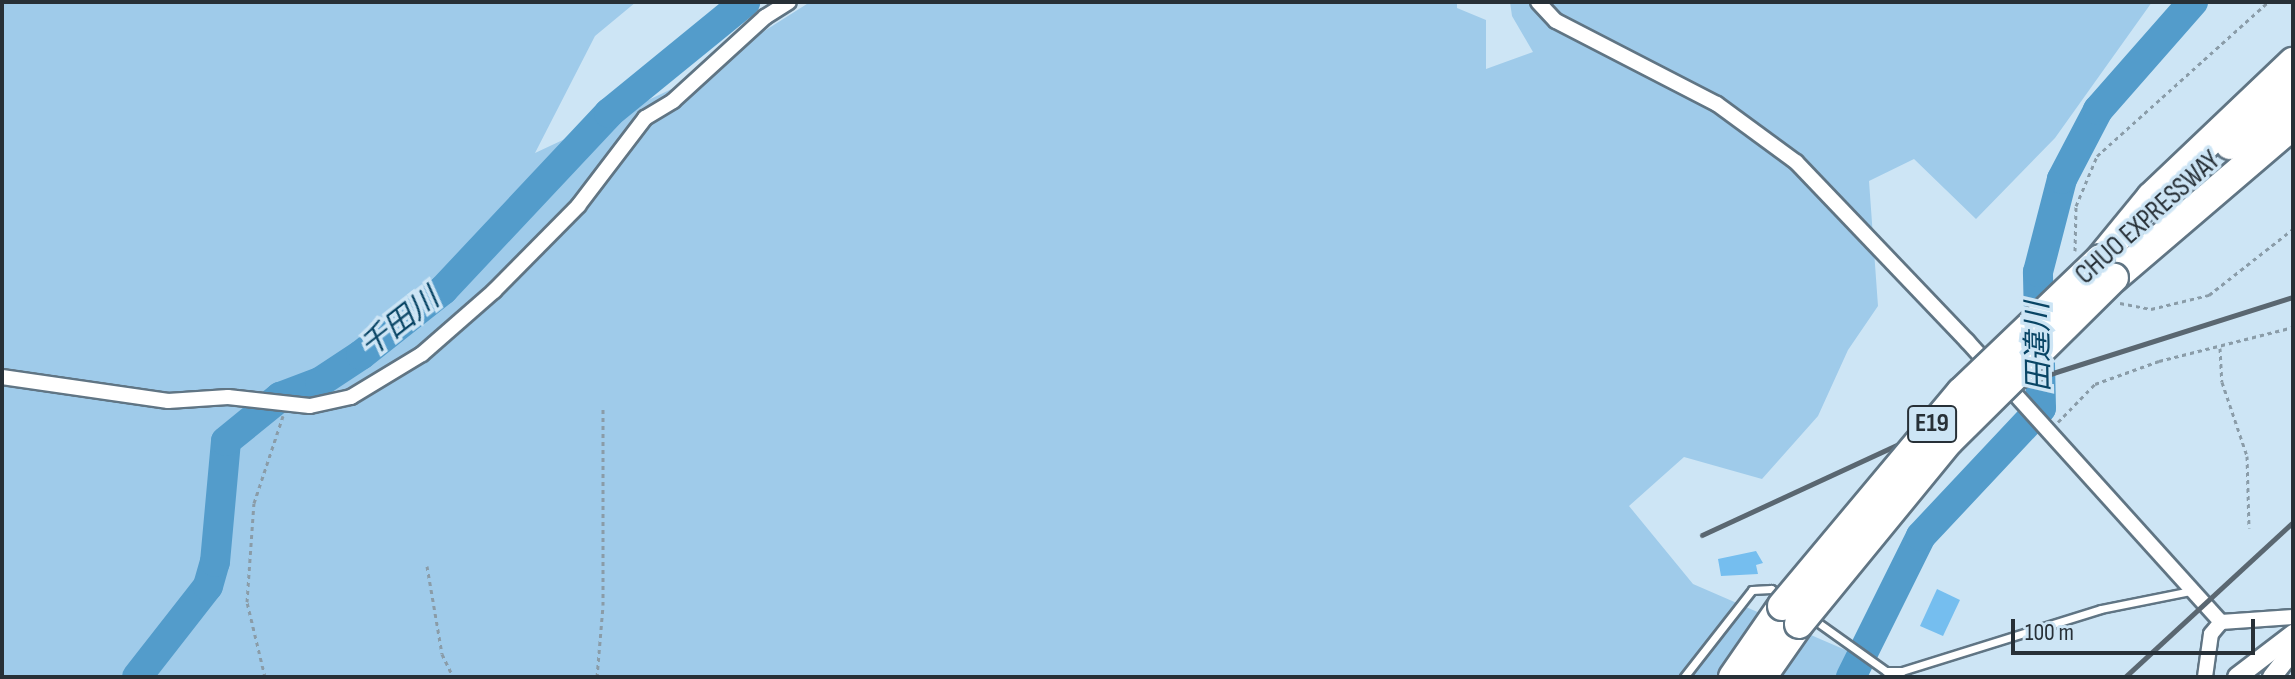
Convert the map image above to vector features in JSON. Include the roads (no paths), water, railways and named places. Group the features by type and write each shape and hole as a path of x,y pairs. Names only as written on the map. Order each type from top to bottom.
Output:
{"highway":[{"path":"2113,275 2151,197 2293,62"},
{"name":"CHUO EXPRESSWAY","path":"1733,677 1790,615 1837,571 1970,420 2293,95"},
{"name":"CHUO EXPRESSWAY","path":"1762,677 1790,615 1961,392 2113,275 2293,125"},
{"path":"2113,275 2293,150"}],"street":[{"path":"2,377 168,401 228,397 310,406 351,397 422,354 578,206 645,118 673,101 765,17 789,2"},
{"path":"1538,2 1556,21 1717,104 1796,162 2221,622"},
{"path":"2205,677 2211,634 2221,622 2293,617"},
{"path":"2237,677 2293,634"},
{"path":"2272,677 2293,650"}],"lane":[{"path":"1684,677 1744,597 1760,588 1771,589 1879,667 1902,671 2101,609 2190,591"}],"waterway":[{"name":"千田川","path":"137,677 208,586 215,562 226,441 280,397 320,382 361,355 443,290 609,113 745,2"},
{"name":"田違川","path":"1851,677 1921,536 2041,408 2038,272 2062,179 2098,110 2193,2"}],"railway":[{"path":"1702,535 2053,373 2293,297"},
{"path":"2125,677 2293,522"}]}
